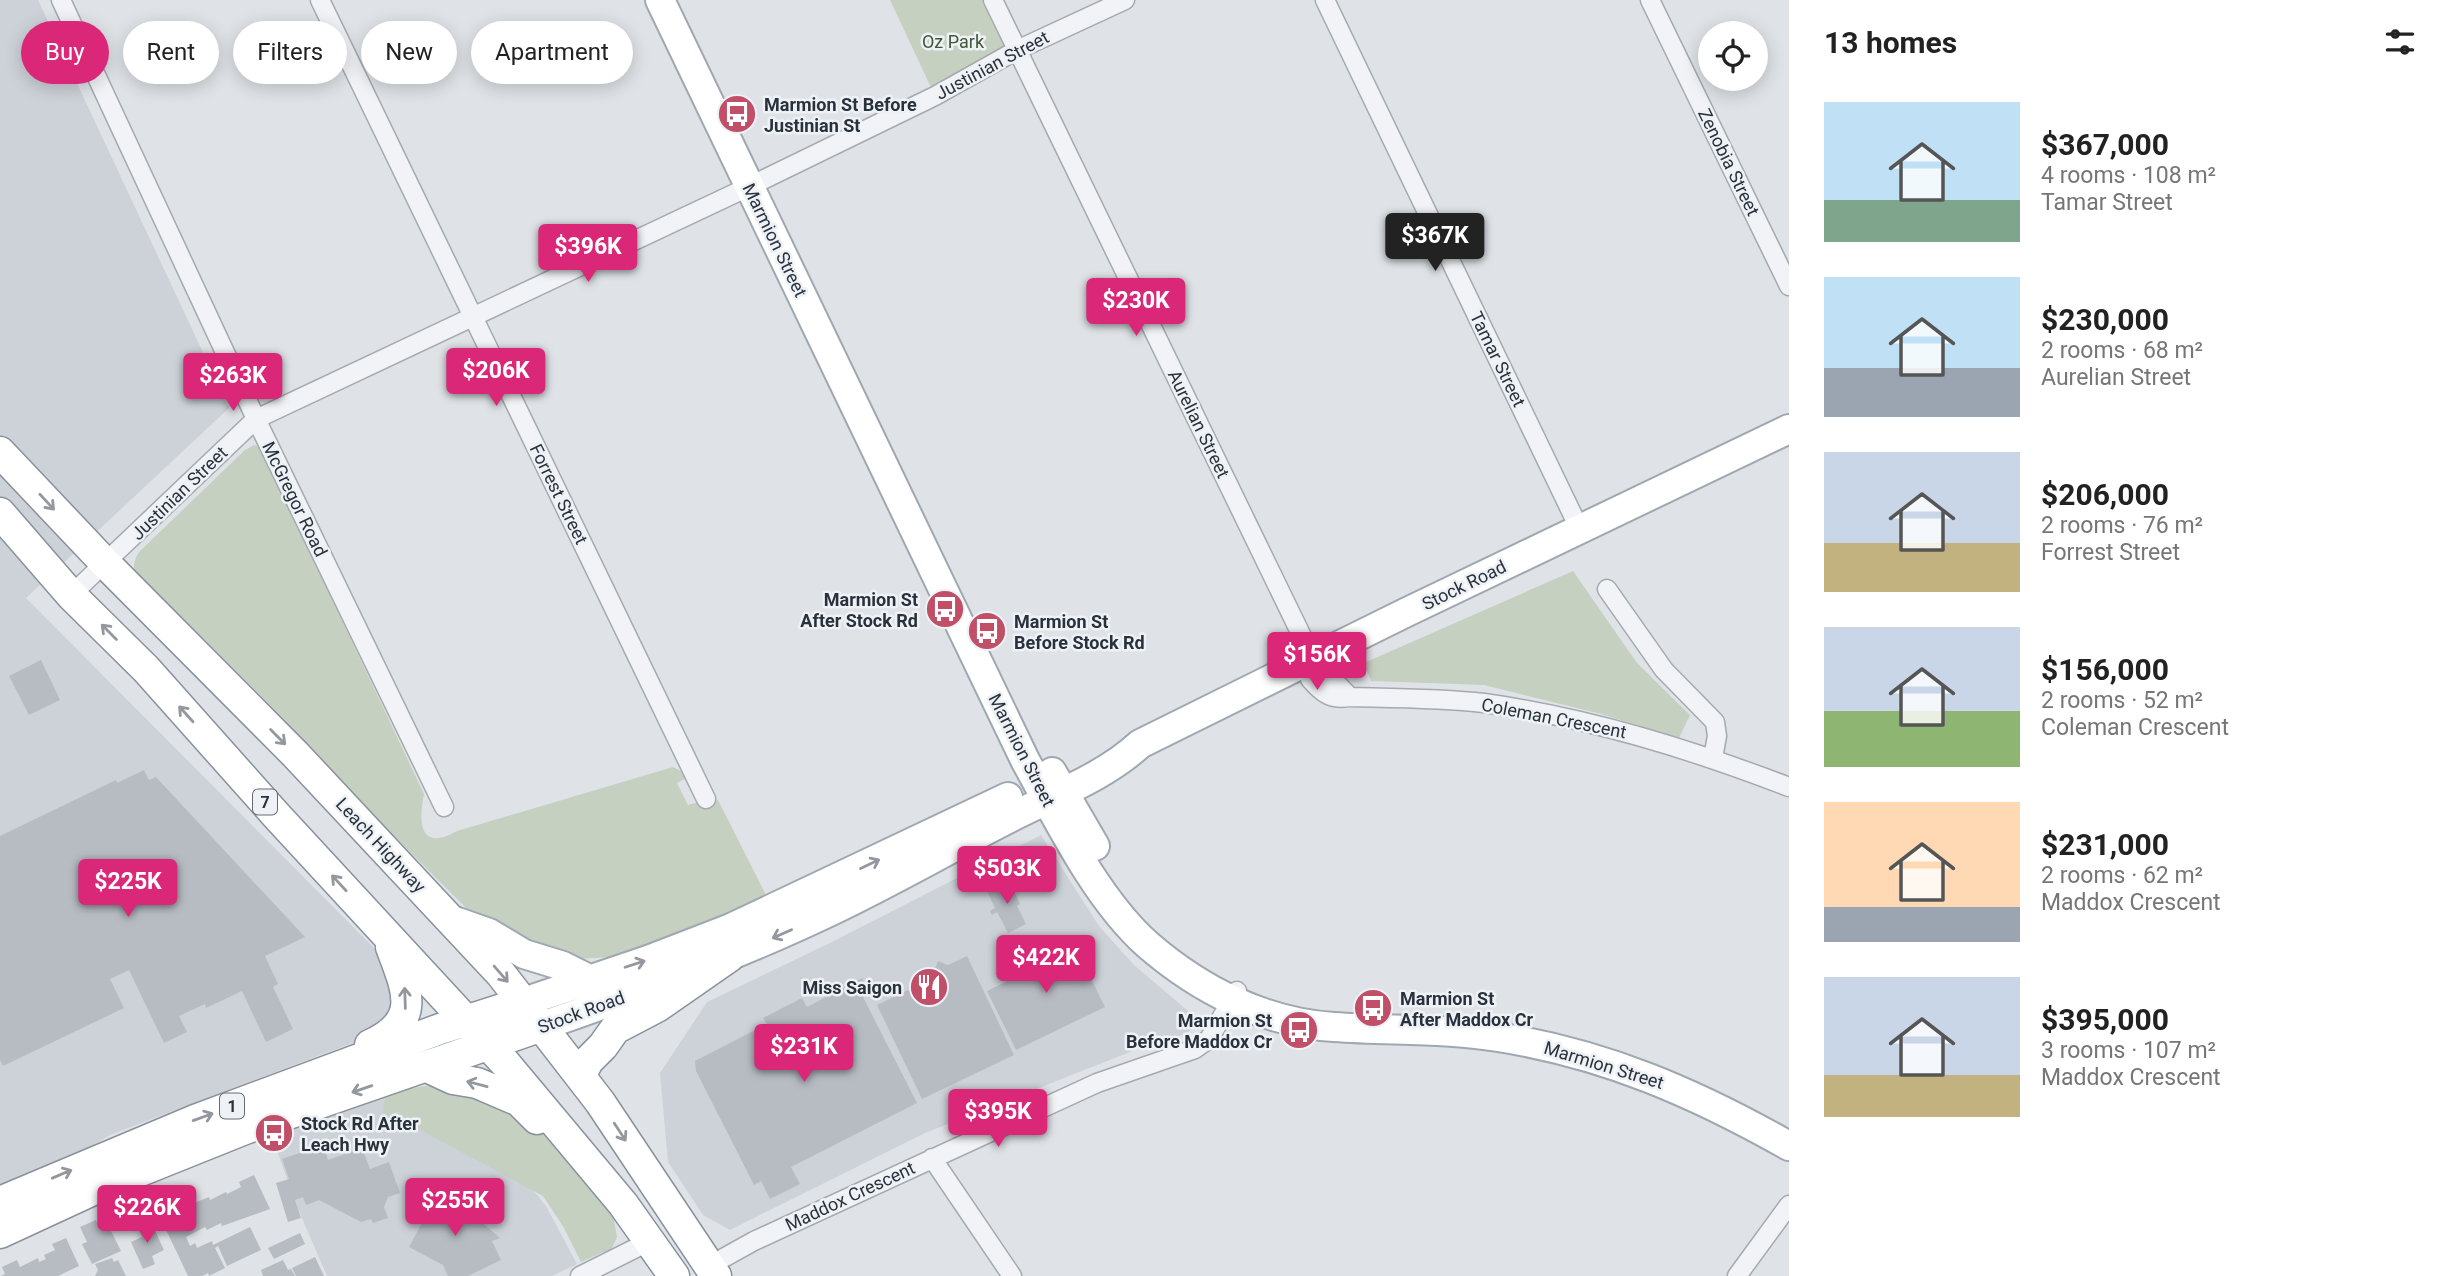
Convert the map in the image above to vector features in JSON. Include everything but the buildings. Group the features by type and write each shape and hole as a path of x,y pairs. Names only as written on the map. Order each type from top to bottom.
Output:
{"highway":[{"name":"Leach Highway","path":"0,452 105,563 295,754 452,920 524,1002 581,1075 712,1271"},
{"name":"7","path":"0,513 71,595 146,669 467,1020 591,1165 674,1276"},
{"path":"326,1072 351,1054 390,1036 405,1012 408,999 406,987 386,933"},
{"path":"581,1075 588,1061 615,1029 657,1007 729,957"},
{"name":"Stock Road","path":"0,1202 139,1142 467,1020 524,1002"},
{"name":"Stock Road","path":"0,1233 168,1159 245,1129 542,1026"},
{"path":"427,1067 453,1079 477,1083 519,1101 559,1141 591,1165"}],"main road":[{"name":"Marmion Street","path":"660,0 755,183 1018,713 1050,787 1149,925 1236,995 1295,1022 1332,1027 1441,1030 1560,1048 1675,1087 1789,1146"},
{"name":"Marmion Street","path":"674,0 755,183"},
{"name":"Stock Road","path":"524,1002 648,960 758,917 1050,787 1121,761 1140,744 1789,429"},
{"name":"Stock Road","path":"542,1026 729,957 834,910 1050,787"},
{"path":"452,920 489,933 524,954 563,966 589,979"},
{"name":"Marmion Street","path":"1236,995 1330,1014 1442,1018 1503,1024 1563,1037 1661,1068 1722,1096 1789,1132"}],"street":[{"name":"McGregor Road","path":"61,0 256,419 444,807"},
{"name":"Forrest Street","path":"320,0 706,799"},
{"name":"Aurelian Street","path":"993,0 1313,659"},
{"name":"Justinian Street","path":"71,595 256,419 755,183 935,96 1017,50 1125,0"},
{"name":"Tamar Street","path":"1325,0 1580,530"},
{"name":"Zenobia Street","path":"1650,0 1789,286"},
{"path":"1607,589 1664,670 1715,722 1717,736 1713,758"},
{"name":"Coleman Crescent","path":"1313,659 1350,697 1481,703 1545,713 1637,735 1713,758 1789,787"},
{"name":"Maddox Crescent","path":"712,1271 754,1241 932,1158 1097,1083 1195,1049 1209,1039 1236,995"},
{"path":"932,1158 1012,1276"},
{"path":"1737,1276 1789,1205"},
{"path":"580,1276 650,1241"}],"shaded area":[{"path":"0,0 38,0 48,21 21,21 21,84 77,84 229,408 26,598 383,957 397,1001 376,1034 110,1135 65,1162 0,1191"},
{"path":"1041,835 1099,926 1134,965 1201,1022 1185,1034 1145,1046 925,1133 730,1230 703,1215 668,1162 660,1073 707,1002 830,943"},
{"path":"394,1091 525,1180 546,1206 577,1264 552,1276 327,1276 295,1202 271,1133"}],"green space":[{"name":"Oz Park","path":"890,0 993,0 1017,50 935,96"},
{"path":"254,445 260,447 424,794 422,824 429,836 445,837 457,831 673,767 683,772 687,778 677,783 688,805 699,802 702,808 718,800 767,897 683,933 615,957 574,959 512,942 465,907 138,580 134,565 139,552 245,450"},
{"path":"1573,571 1637,663 1690,715 1679,738 1601,714 1484,685 1371,681 1364,663"},
{"path":"434,1085 462,1087 539,1128 613,1215 617,1237 612,1248 604,1254 603,1252 581,1262 564,1228 543,1196 413,1126 398,1111 388,1119 384,1113 384,1101 387,1095 395,1090"}],"place":[{"name":"Marmion St Before Justinian St","path":"737,114"},
{"name":"Marmion St After Stock Rd","path":"945,609"},
{"name":"Marmion St Before Stock Rd","path":"987,631"},
{"name":"Miss Saigon","path":"929,987"},
{"name":"Marmion St After Maddox Cr","path":"1373,1008"},
{"name":"Marmion St Before Maddox Cr","path":"1299,1030"},
{"name":"Stock Rd After Leach Hwy","path":"274,1133"}]}
